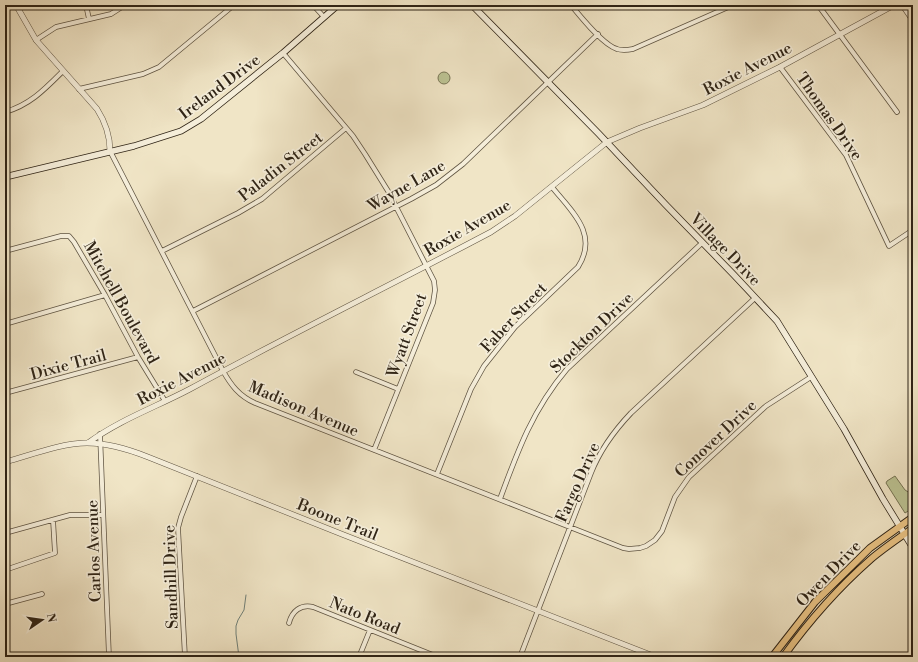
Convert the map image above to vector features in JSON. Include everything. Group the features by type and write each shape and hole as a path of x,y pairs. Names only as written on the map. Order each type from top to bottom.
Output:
{"highway":[{"name":"Owen Drive","path":"772,657 815,602 870,548 913,517"},
{"name":"Owen Drive","path":"783,657 810,621 829,600 872,558 913,528"}],"main road":[{"name":"Ireland Drive","path":"5,177 155,140 191,126 202,119 283,53 338,5"},
{"name":"Village Drive","path":"472,5 606,142 777,321 844,429 913,548"}],"street":[{"path":"16,5 36,40 93,104 102,117 109,134 110,151"},
{"path":"86,5 89,19"},
{"path":"36,40 56,27 111,14 125,5"},
{"path":"79,89 143,74 159,67 234,5"},
{"path":"313,5 324,18"},
{"path":"571,5 612,47 629,50 733,5"},
{"path":"818,5 841,34 897,112"},
{"name":"Roxie Avenue","path":"88,443 100,434 501,226 552,187 606,142 703,105 780,67 894,5"},
{"path":"902,5 913,21"},
{"name":"Wayne Lane","path":"193,312 396,207 422,193 450,174 598,34"},
{"name":"Wyatt Street","path":"283,53 346,128 373,167 396,207 434,281 435,294 433,303 374,450"},
{"name":"Thomas Drive","path":"780,67 846,155 889,246 913,230"},
{"path":"5,112 16,109 31,101 63,71"},
{"name":"Paladin Street","path":"162,251 238,213 262,199 346,128"},
{"name":"Madison Avenue","path":"110,151 223,371 233,387 247,400 570,527"},
{"name":"Faber Street","path":"437,474 471,388 484,366 515,327 578,267 584,255 586,243 583,226 552,187"},
{"name":"Mitchell Boulevard","path":"5,251 61,236 68,236 74,242 105,295 138,357 165,401"},
{"name":"Stockton Drive","path":"500,499 529,425 557,381 567,369 702,243"},
{"path":"5,324 105,295"},
{"name":"Fargo Drive","path":"520,657 595,463 605,445 620,425 755,298"},
{"name":"Dixie Trail","path":"5,393 138,357"},
{"path":"356,372 398,389"},
{"name":"Conover Drive","path":"570,527 629,549 640,548 651,544 662,531 675,497 689,477 755,416 781,396 811,377"},
{"name":"Carlos Avenue","path":"100,434 109,657"},
{"name":"Boone Trail","path":"5,462 67,446 88,443 121,447 656,657"},
{"name":"Sandhill Drive","path":"185,657 178,528 197,476"},
{"path":"5,533 70,515 103,515"},
{"path":"5,570 55,554 53,520"},
{"path":"5,604 42,594"},
{"name":"Nato Road","path":"289,622 298,609 309,606 438,657"},
{"path":"359,657 370,630"}],"green space":[{"path":"446,72 449,73 449,83 442,84 439,83 438,76 439,73"},
{"path":"895,476 905,490 913,495 913,508 905,513 886,483"}],"waterway":[{"path":"239,657 236,626 244,610 246,595"}]}
